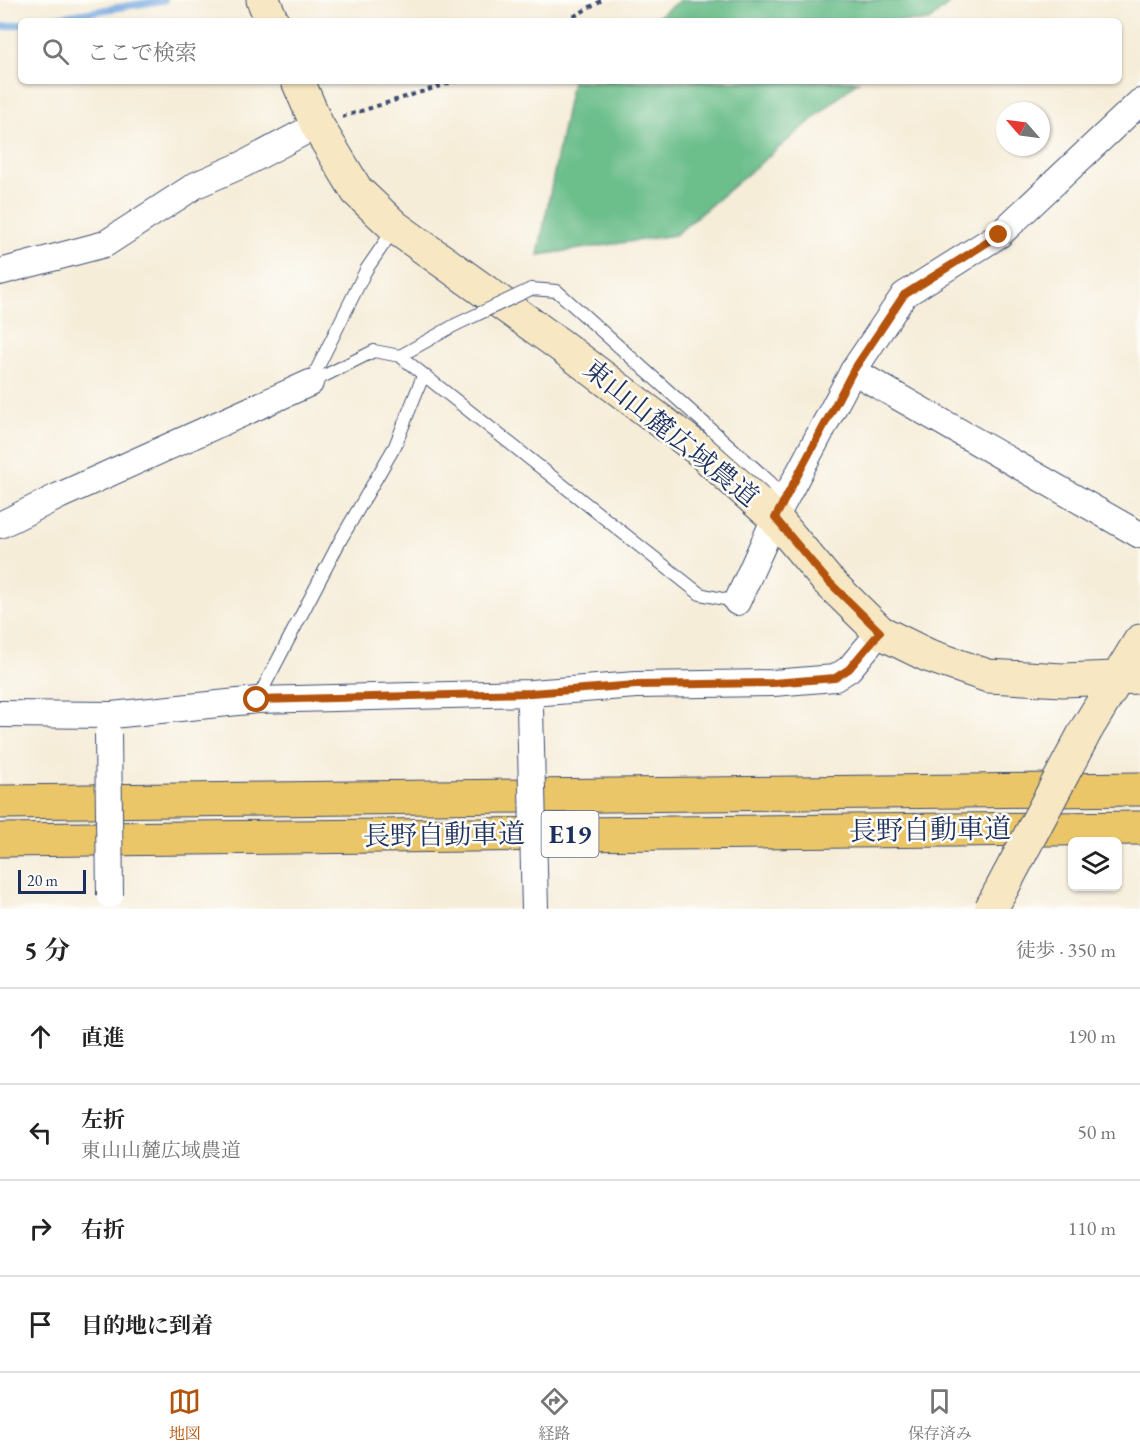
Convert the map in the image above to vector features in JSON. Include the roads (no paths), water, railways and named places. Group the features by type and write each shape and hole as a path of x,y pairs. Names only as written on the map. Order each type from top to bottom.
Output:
{"highway":[{"name":"長野自動車道","path":"0,802 1140,789"},
{"name":"長野自動車道","path":"0,840 1140,828"}],"street":[{"path":"263,0 271,18"},
{"name":"東山山麓広域農道","path":"299,84 317,125 357,191 395,227 560,345 780,509 826,579 880,632 927,655 988,676 1063,680 1128,678"},
{"path":"737,602 780,509 853,371 904,295 999,235 1140,102"},
{"path":"0,272 105,244 196,184 243,164 317,125"},
{"path":"853,371 1140,535"},
{"path":"0,525 310,383"},
{"path":"0,714 110,724 257,700 531,701 636,685 773,683 835,678 849,669 880,632"},
{"path":"991,909 1086,730 1128,678 1140,641"},
{"path":"531,701 535,909"},
{"path":"110,724 110,902"}],"lane":[{"path":"310,383 366,270 395,227"},
{"path":"400,356 455,325 531,289 557,291 771,483 780,509"},
{"path":"310,383 374,351 400,356 700,594 737,602"},
{"path":"257,700 341,538 395,446 423,376"}],"waterway":[{"path":"55,18 164,0"},
{"path":"0,27 18,24"}]}
